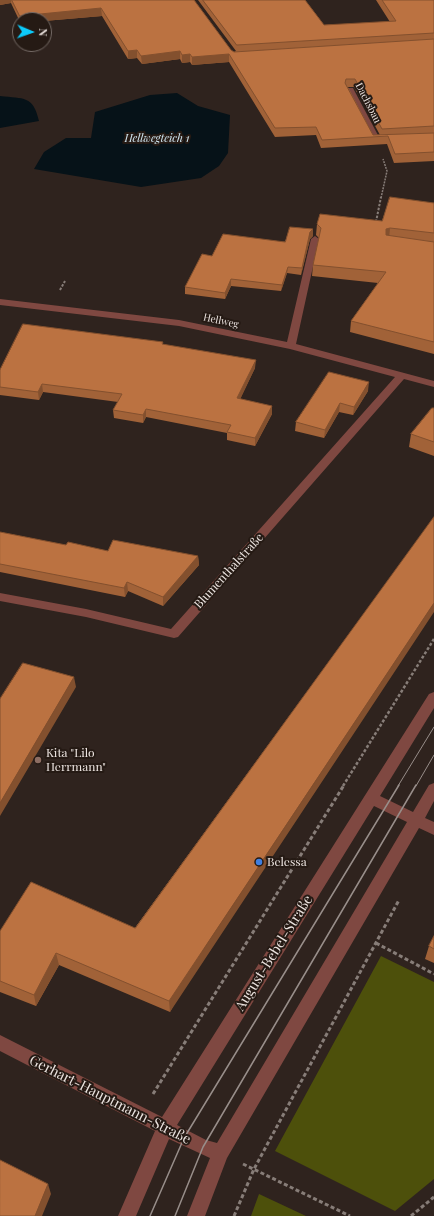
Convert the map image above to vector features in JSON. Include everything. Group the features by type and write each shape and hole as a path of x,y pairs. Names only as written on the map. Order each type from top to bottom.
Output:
{"street":[{"name":"Dachsbau","path":"350,90 377,141"},
{"path":"377,141 393,140"},
{"path":"291,346 316,239"},
{"name":"Hellweg","path":"0,302 179,323 291,346 431,383"},
{"path":"431,383 434,373"},
{"name":"Blumenthalstraße","path":"0,597 86,613 174,634 402,375"},
{"name":"August-Bebel-Straße","path":"127,1216 165,1128 434,697"},
{"path":"196,1216 221,1153 434,789"},
{"path":"371,798 434,829"},
{"name":"Gerhart-Hauptmann-Straße","path":"0,1043 203,1148 221,1153"}],"path":[{"path":"376,224 387,171 377,141"},
{"path":"140,1116 434,639"},
{"path":"234,1216 254,1169 401,896"},
{"path":"376,943 434,974"},
{"path":"221,1153 350,1216"},
{"path":"411,1216 434,1197"}],"shaded area":[{"path":"381,956 434,982 434,1179 395,1211 275,1151"},
{"path":"259,1194 306,1216 251,1216"}],"water":[{"name":"Hellwegteich 1","path":"177,93 198,106 230,115 228,153 219,166 201,178 141,187 34,169 44,152 66,138 91,138 95,112 150,95"},
{"path":"0,96 21,98 30,102 37,113 39,121 0,128"}],"building":[{"path":"12,0 194,0 234,52 434,39 434,126 382,129 355,79 346,79 345,83 373,135 434,133 434,152 395,154 388,136 322,140 316,127 275,128 229,54 192,57 190,54 182,55 180,51 141,56 137,50 128,51 101,8 52,13 18,12"},
{"path":"203,0 305,0 324,25 396,21 382,0 434,0 434,33 237,45"},
{"path":"390,197 434,203 434,233 390,228 386,229 386,235 434,242 434,342 351,321 386,272 313,265 321,228 317,224 320,214 382,221"},
{"path":"290,227 313,229 310,232 302,268 288,267 282,285 231,279 225,293 185,287 202,254 212,256 223,234 285,242"},
{"path":"23,324 163,342 162,344 256,360 237,398 272,406 255,438 227,432 231,425 146,409 143,415 113,410 122,394 42,384 38,392 0,387 0,370"},
{"path":"329,372 369,382 354,407 340,403 325,430 296,422"},
{"path":"432,408 434,408 434,442 411,434"},
{"path":"434,517 434,603 169,1001 56,953 34,995 0,981 0,931 31,882 135,928"},
{"path":"0,532 66,545 68,542 108,551 113,540 198,556 163,597 127,582 124,588 0,564"},
{"name":"Kita \"Lilo Herrmann\"","path":"23,663 74,677 0,803 0,699"},
{"path":"434,936 434,949 429,946"},
{"path":"0,1160 48,1184 35,1216 0,1216"}],"tram line":[{"path":"398,786 434,727"},
{"path":"416,786 434,755"},
{"path":"150,1216 184,1138 399,785"},
{"path":"175,1216 203,1147 416,785"}],"place":[{"name":"Kita \"Lilo Herrmann\"","path":"38,760"},
{"name":"Belessa","path":"259,862"}]}
